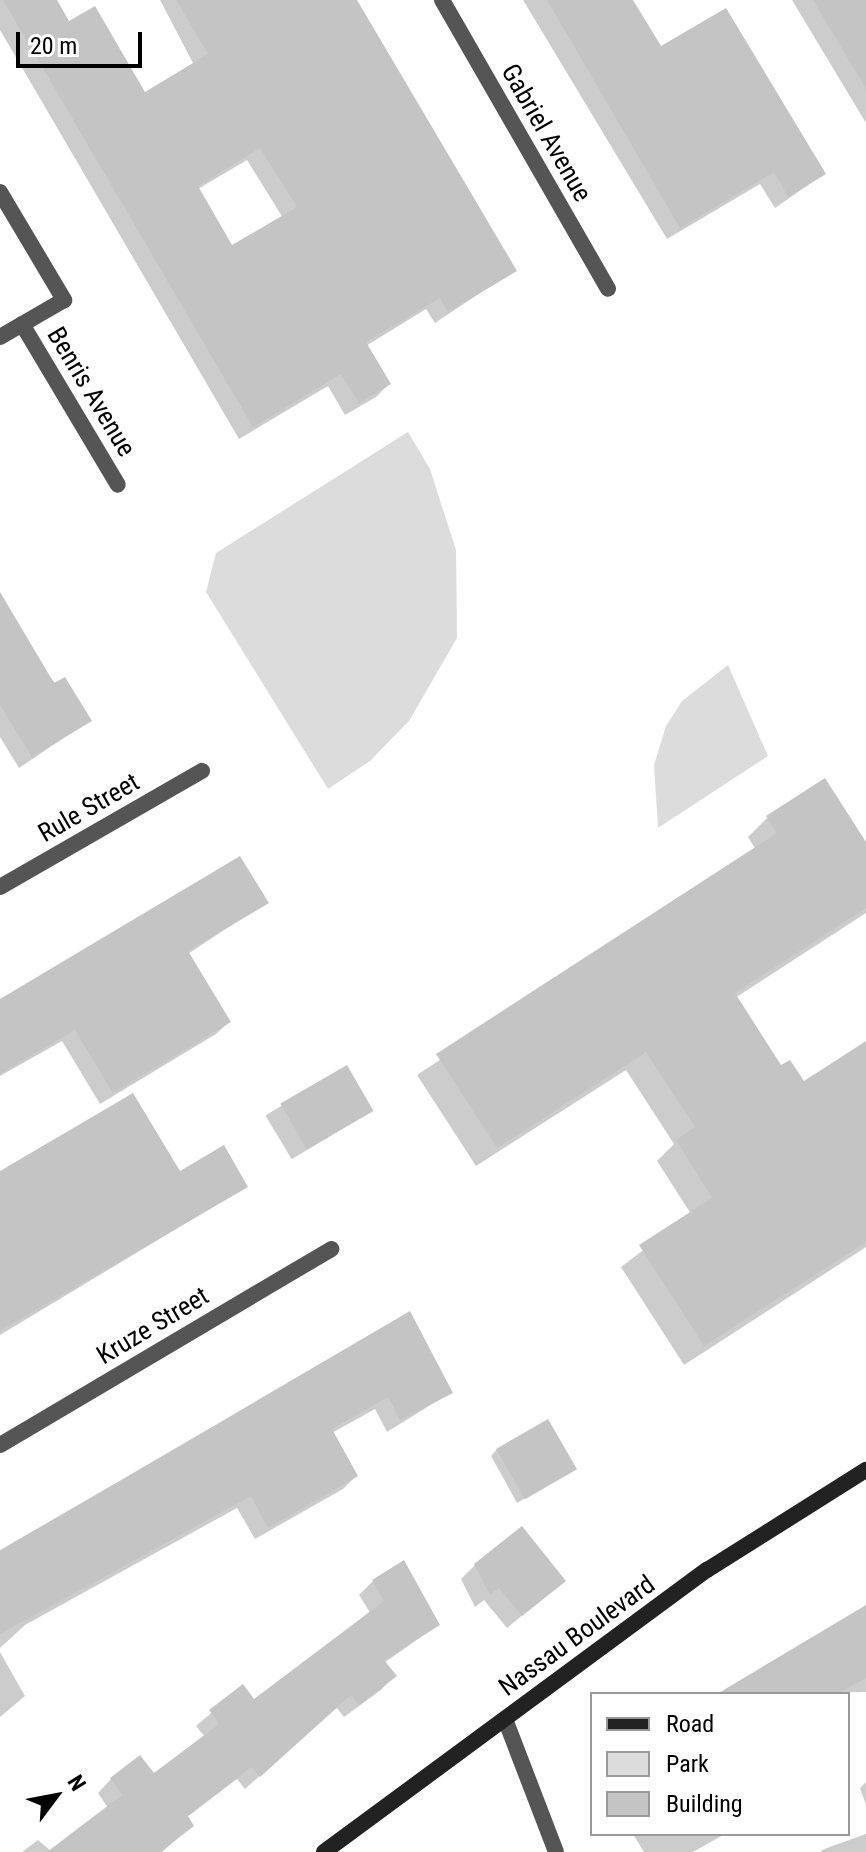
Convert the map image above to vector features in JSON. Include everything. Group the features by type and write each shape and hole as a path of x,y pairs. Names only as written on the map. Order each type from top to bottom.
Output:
{"main road":[{"name":"Nassau Boulevard","path":"324,1852 707,1570 866,1470"}],"street":[{"name":"Gabriel Avenue","path":"442,0 608,289"},
{"name":"Benris Avenue","path":"0,192 64,300 22,324 118,485"},
{"path":"0,337 22,324"},
{"name":"Rule Street","path":"0,887 202,771"},
{"name":"Kruze Street","path":"0,1445 331,1249"},
{"path":"505,1719 556,1852"}],"green space":[{"path":"408,432 430,469 456,550 457,638 409,721 370,761 328,789 206,592 216,553"},
{"path":"728,665 768,756 658,828 654,765 666,726 682,701"}],"building":[{"path":"3,0 57,0 69,21 95,6 145,92 208,54 176,0 357,0 517,271 448,312 440,298 366,342 391,384 359,403 341,374 253,427","holes":["260,148 297,207 232,245 198,186"]},
{"path":"547,0 633,0 661,46 726,8 826,174 788,197 774,172 680,228"},
{"path":"813,0 866,0 866,89"},
{"path":"0,592 54,683 65,677 92,721 32,757 0,705"},
{"path":"825,778 866,842 866,908 735,993 781,1065 790,1060 804,1081 866,1041 866,1242 704,1346 639,1245 712,1198 676,1140 695,1127 646,1052 497,1148 436,1054 777,833 766,816"},
{"path":"240,856 269,903 188,951 231,1022 113,1093 75,1030 0,1074 0,999"},
{"path":"347,1065 374,1111 307,1149 280,1104"},
{"path":"133,1093 180,1171 224,1145 248,1187 0,1331 0,1171"},
{"path":"410,1311 453,1393 400,1420 388,1397 332,1429 358,1476 268,1528 251,1496 0,1634 0,1551"},
{"path":"548,1419 577,1469 525,1499 496,1449"},
{"path":"522,1526 566,1581 522,1616 499,1588 490,1595 474,1564"},
{"path":"404,1560 440,1625 384,1660 397,1676 359,1705 351,1695 260,1777 251,1767 188,1816 194,1826 160,1852 47,1852 122,1795 110,1778 140,1755 154,1773 219,1724 209,1710 243,1684 254,1699 384,1601 372,1580"},
{"path":"866,1605 866,1678 841,1692 720,1692"}]}
